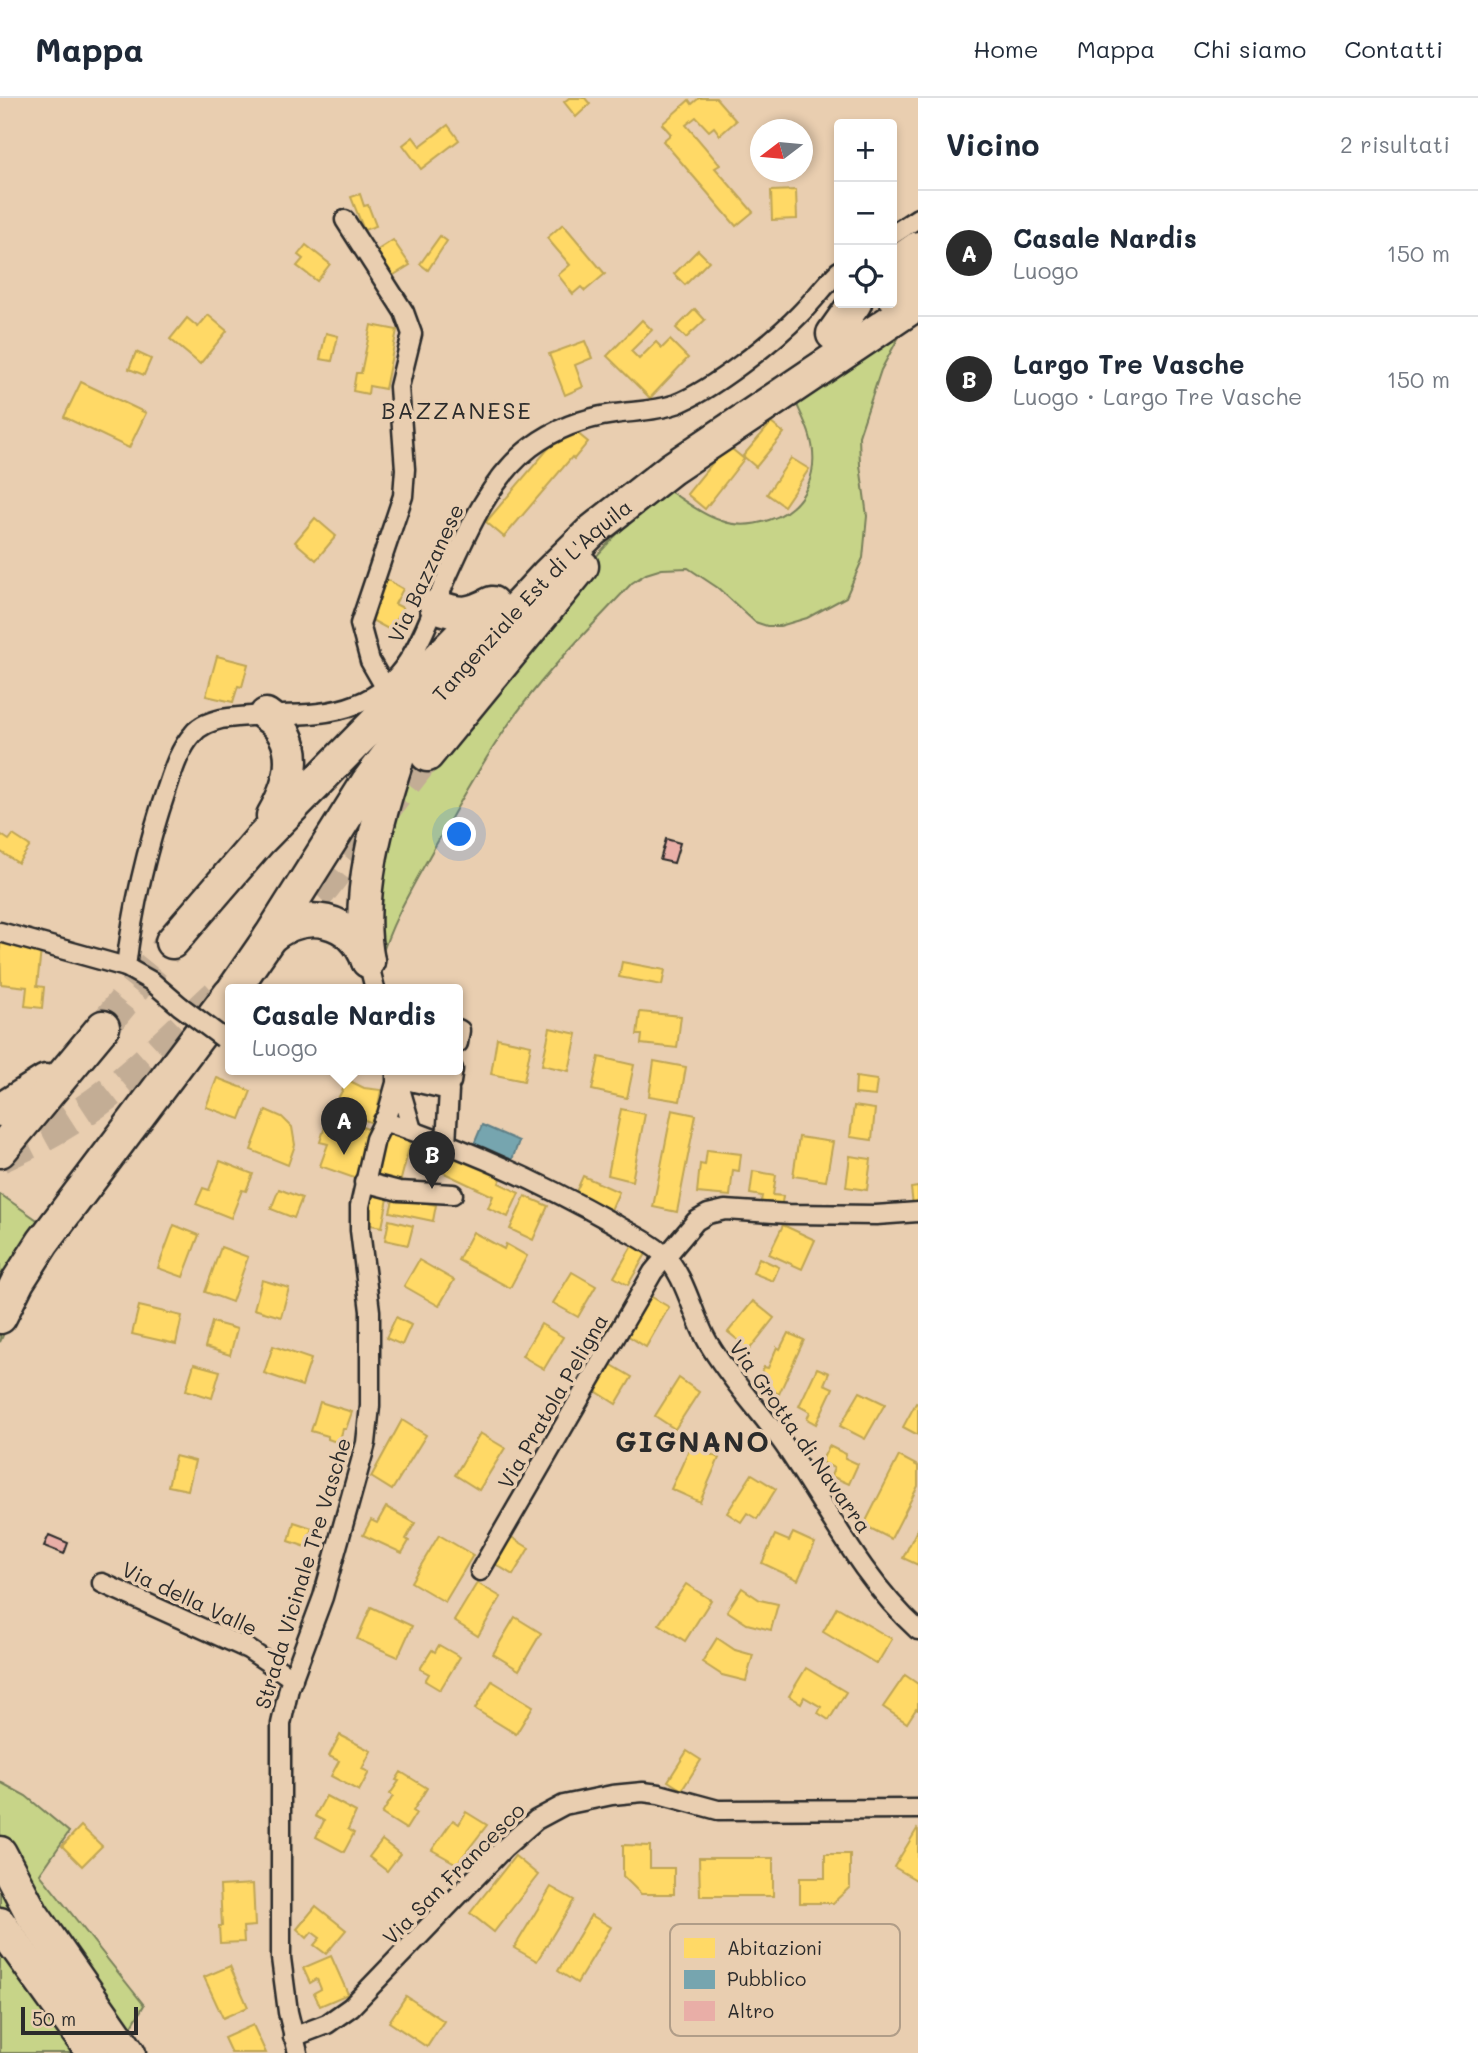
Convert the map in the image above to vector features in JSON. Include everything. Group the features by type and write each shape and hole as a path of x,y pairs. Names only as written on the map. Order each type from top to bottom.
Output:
{"highway":[{"path":"897,263 918,248"},
{"path":"897,291 918,276"},
{"name":"Tangenziale Est di L'Aquila","path":"237,984 367,783 407,730 547,575 592,531 671,470 918,303"},
{"path":"833,334 851,308"},
{"name":"Tangenziale Est di L'Aquila","path":"173,942 259,841 553,540 597,501 670,447 871,308"},
{"path":"427,755 584,564 671,470"},
{"path":"436,606 463,614 493,602"},
{"path":"259,841 282,799 292,765 291,750 283,731 266,715"},
{"path":"372,980 364,923 374,840 385,795 407,730"},
{"path":"270,937 293,922 323,920 351,935 362,947 372,980"},
{"path":"0,1317 43,1241 225,1001"},
{"path":"0,1151 103,1027"},
{"path":"0,1111 73,1063"},
{"path":"0,1853 32,1914 129,2053"},
{"path":"0,1924 93,2053"}],"street":[{"path":"897,232 918,218"},
{"path":"345,219 404,312 412,334 399,387 405,469 403,496 360,624 370,661 384,687"},
{"name":"Via Bazzanese","path":"126,967 135,900 148,847 170,780 187,742 200,727 215,721 312,713 348,707 369,699 384,687 412,656 447,576 485,500 501,475 517,458 546,437 573,425 608,415 654,410 692,396 778,335 834,277"},
{"path":"0,932 126,967 151,981 225,1039"},
{"path":"396,1075 412,1130"},
{"name":"Strada Vicinale Tre Vasche","path":"295,2045 284,1989 280,1948 281,1724 293,1679 326,1586 367,1435 370,1305 359,1214 376,1134 383,1121 396,1075"},
{"path":"406,1075 437,1078 449,1090 446,1143"},
{"path":"383,1121 446,1143 592,1211 666,1256"},
{"path":"364,1182 402,1191 453,1194"},
{"name":"Via Pratola Peligna","path":"480,1571 653,1272 696,1221 722,1210 876,1215 918,1212"},
{"name":"Via Grotta di Navarra","path":"666,1256 713,1351 769,1424 878,1587 918,1630"},
{"name":"Via della Valle","path":"102,1583 248,1649 293,1679"},
{"name":"Via San Francesco","path":"295,2045 351,2007 526,1828 541,1816 564,1805 612,1794 643,1792 726,1810 918,1809"}],"green space":[{"path":"901,333 881,370 859,436 867,516 863,558 846,597 807,618 780,626 767,626 755,622 718,588 688,568 662,569 646,574 632,583 550,671 496,743 411,890 396,919 379,964 372,939 400,773 612,539 666,489 707,515 734,524 763,522 793,506 808,486 813,460 809,433 794,398"},
{"path":"0,1194 40,1222 13,1313 0,1342"},
{"path":"0,1782 26,1796 69,1832 40,1874 144,2005 129,2031 145,2053 0,2053"}],"building: Abitazioni":[{"path":"569,98 585,98 590,104 576,117 564,102"},
{"path":"699,98 716,98 736,121 720,135 714,127 709,131 696,117 686,125 720,165 715,168 753,212 736,226 663,141 671,134 662,124 689,100 692,104"},
{"path":"448,125 459,140 421,169 403,145 413,137 420,146"},
{"path":"796,190 797,219 772,220 771,191"},
{"path":"360,194 364,206 368,205 376,226 364,230 351,197"},
{"path":"563,224 605,274 585,291 581,287 573,294 558,275 570,265 547,238"},
{"path":"440,236 447,241 428,270 420,264"},
{"path":"393,240 410,265 389,278 373,253"},
{"path":"306,245 330,264 317,281 297,266 303,259 298,255"},
{"path":"698,250 709,261 685,285 674,274"},
{"path":"695,309 705,320 686,338 676,328"},
{"path":"208,315 227,331 200,364 170,339 187,318 198,327"},
{"path":"642,320 652,330 631,351 639,359 656,342 662,348 670,340 688,358 650,398 607,356"},
{"path":"371,325 397,330 385,389 369,386 368,394 353,391 356,373 361,373"},
{"path":"326,333 338,336 332,361 320,359"},
{"path":"585,341 592,358 575,365 583,387 565,395 549,354"},
{"path":"136,352 151,359 144,375 129,369"},
{"path":"81,382 146,413 129,448 64,417"},
{"path":"771,423 784,433 756,467 743,456"},
{"path":"576,432 588,442 504,537 486,522 553,443"},
{"path":"727,445 744,459 705,509 687,494"},
{"path":"791,458 809,469 784,506 767,494"},
{"path":"315,518 336,536 316,560 295,542"},
{"path":"384,578 403,589 395,604 403,608 390,630 366,617"},
{"path":"217,656 248,664 242,687 238,686 233,702 206,696"},
{"path":"0,834 9,840 13,835 30,846 18,863 1,852 0,854"},
{"path":"0,942 41,950 37,986 44,987 42,1008 25,1006 27,987 1,984"},
{"path":"622,962 665,970 662,985 619,977"},
{"path":"640,1012 681,1016 677,1048 641,1044 642,1035 637,1035"},
{"path":"550,1028 577,1034 569,1071 542,1065"},
{"path":"497,1038 531,1045 524,1081 491,1074"},
{"path":"599,1057 634,1065 627,1098 592,1090"},
{"path":"654,1061 686,1067 680,1101 649,1096"},
{"path":"856,1077 877,1080 875,1096 855,1094"},
{"path":"217,1078 251,1091 240,1119 206,1107"},
{"path":"348,1080 364,1088 381,1090 375,1124 335,1104"},
{"path":"854,1106 875,1109 872,1140 850,1137"},
{"path":"621,1109 645,1114 632,1181 608,1175"},
{"path":"266,1110 282,1117 292,1127 295,1145 288,1165 251,1150"},
{"path":"672,1110 696,1115 677,1212 653,1207"},
{"path":"329,1114 373,1131 357,1179 320,1166 328,1144 320,1142"},
{"path":"387,1130 412,1137 399,1187 369,1179"},
{"path":"799,1137 833,1142 826,1181 793,1176"},
{"path":"418,1142 503,1174 499,1183 519,1193 508,1217 488,1208 493,1196 438,1170 413,1166"},
{"path":"707,1150 741,1154 739,1171 733,1170 730,1196 697,1193 700,1164 705,1165"},
{"path":"850,1156 871,1159 867,1190 846,1187"},
{"path":"220,1161 253,1174 246,1191 242,1190 231,1218 196,1204 203,1188 209,1190"},
{"path":"753,1171 776,1175 773,1195 783,1196 781,1209 760,1206 762,1196 750,1194"},
{"path":"583,1176 619,1192 611,1210 575,1194"},
{"path":"918,1187 918,1205 913,1206 911,1188"},
{"path":"279,1189 302,1198 294,1218 271,1209"},
{"path":"368,1190 389,1194 382,1227 365,1224"},
{"path":"394,1196 436,1205 433,1221 390,1212"},
{"path":"525,1196 548,1206 533,1240 510,1229"},
{"path":"389,1220 413,1226 408,1245 385,1240"},
{"path":"174,1225 199,1235 183,1277 158,1268"},
{"path":"783,1225 815,1240 802,1269 769,1254"},
{"path":"473,1232 504,1249 506,1244 527,1256 510,1288 458,1260"},
{"path":"633,1244 647,1252 628,1285 614,1277"},
{"path":"221,1247 248,1257 232,1302 205,1292"},
{"path":"759,1258 779,1267 773,1281 753,1273"},
{"path":"419,1260 454,1280 439,1306 404,1286"},
{"path":"572,1272 596,1286 578,1317 553,1303"},
{"path":"262,1280 289,1288 281,1317 254,1309"},
{"path":"645,1293 669,1307 646,1347 622,1332"},
{"path":"753,1301 774,1318 745,1355 735,1347 739,1341 728,1332"},
{"path":"139,1306 182,1316 176,1344 132,1334"},
{"path":"600,1316 611,1322 597,1346 586,1340"},
{"path":"396,1317 411,1325 402,1345 386,1338"},
{"path":"212,1322 237,1329 230,1355 205,1347"},
{"path":"541,1324 563,1337 544,1369 522,1356"},
{"path":"788,1333 804,1340 779,1394 765,1387 767,1382 759,1378 764,1367 768,1368 777,1347 780,1349"},
{"path":"273,1346 311,1359 302,1386 264,1373"},
{"path":"194,1364 220,1371 212,1398 186,1390"},
{"path":"610,1364 632,1377 616,1404 594,1390"},
{"path":"817,1368 829,1373 824,1384 833,1388 816,1424 807,1419 810,1412 799,1406"},
{"path":"679,1378 699,1392 675,1429 655,1416"},
{"path":"860,1392 885,1404 865,1439 840,1426"},
{"path":"320,1402 352,1412 339,1443 328,1439 328,1436 311,1431"},
{"path":"916,1403 918,1404 918,1435 903,1427"},
{"path":"402,1420 426,1435 392,1490 371,1477"},
{"path":"480,1433 505,1448 479,1490 455,1475"},
{"path":"691,1445 719,1458 700,1502 671,1489"},
{"path":"829,1446 846,1454 845,1458 858,1464 849,1484 831,1476 834,1468 821,1462"},
{"path":"175,1456 195,1461 188,1490 168,1486"},
{"path":"899,1456 918,1466 918,1486 891,1539 864,1525"},
{"path":"752,1474 776,1489 757,1519 747,1513 741,1522 727,1513"},
{"path":"386,1507 415,1523 402,1553 363,1535 371,1520 377,1523"},
{"path":"294,1522 312,1528 306,1547 289,1541"},
{"path":"918,1528 918,1565 903,1558"},
{"path":"793,1533 815,1543 798,1580 762,1563 775,1535 789,1541"},
{"path":"439,1535 473,1555 445,1602 411,1582"},
{"path":"508,1535 529,1548 513,1575 492,1562"},
{"path":"477,1583 501,1597 478,1636 454,1621"},
{"path":"686,1584 711,1600 685,1641 659,1624"},
{"path":"742,1588 760,1600 778,1604 771,1630 747,1624 727,1611"},
{"path":"371,1607 412,1626 398,1657 357,1639"},
{"path":"837,1607 892,1639 877,1664 823,1632"},
{"path":"515,1617 541,1633 519,1670 493,1654"},
{"path":"717,1638 735,1650 753,1655 746,1681 722,1675 702,1662"},
{"path":"439,1645 460,1657 440,1690 425,1681 429,1674 420,1669 432,1650 435,1652"},
{"path":"806,1668 846,1692 829,1720 818,1713 821,1707 804,1697 801,1703 789,1696"},
{"path":"905,1675 918,1684 918,1710 916,1709 907,1723 883,1707"},
{"path":"492,1681 533,1706 516,1734 475,1709"},
{"path":"340,1735 371,1751 362,1769 369,1772 359,1791 331,1776 339,1761 329,1756"},
{"path":"687,1751 701,1760 682,1790 668,1781"},
{"path":"401,1772 427,1788 406,1829 382,1814 393,1796 390,1794 399,1781 396,1780"},
{"path":"326,1796 356,1812 348,1829 354,1833 344,1852 316,1837 324,1821 315,1816"},
{"path":"466,1812 487,1825 457,1864 432,1850 453,1820 459,1824"},
{"path":"81,1826 102,1846 82,1866 62,1846"},
{"path":"918,1830 918,1881 894,1867"},
{"path":"382,1840 400,1854 387,1871 369,1857"},
{"path":"623,1845 650,1846 650,1868 674,1868 674,1894 641,1894 623,1876"},
{"path":"825,1854 850,1854 850,1887 833,1903 800,1903 800,1878 825,1878"},
{"path":"515,1856 538,1875 494,1932 470,1913"},
{"path":"699,1858 773,1858 773,1896 700,1896"},
{"path":"253,1884 255,1926 243,1927 244,1942 220,1943 220,1886"},
{"path":"551,1887 574,1900 537,1961 514,1948"},
{"path":"316,1906 346,1930 326,1954 314,1945 320,1938 312,1932 307,1938 297,1929"},
{"path":"591,1915 611,1927 577,1983 558,1971"},
{"path":"331,1956 348,1994 320,2006 314,1993 321,1989 317,1979 310,1983 303,1968"},
{"path":"230,1966 248,2007 223,2018 204,1977"},
{"path":"406,1996 444,2021 427,2047 389,2022"},
{"path":"253,2025 266,2053 231,2053 224,2038"}],"building: Pubblico":[{"path":"482,1125 519,1141 510,1165 472,1149"}],"building: Altro":[{"path":"666,839 680,843 674,863 660,860"},
{"path":"49,1535 68,1543 64,1554 44,1546"}],"tunnel":[{"path":"283,929 321,891 427,755"},
{"path":"103,1027 172,942"},
{"path":"0,1157 67,1122 114,1089 219,993"}],"place":[{"name":"Casale Nardis","path":"344,1155"},
{"name":"Largo Tre Vasche","path":"432,1189"}],"district":[{"name":"BAZZANESE","path":"457,410"},
{"name":"GIGNANO","path":"693,1441"}]}
